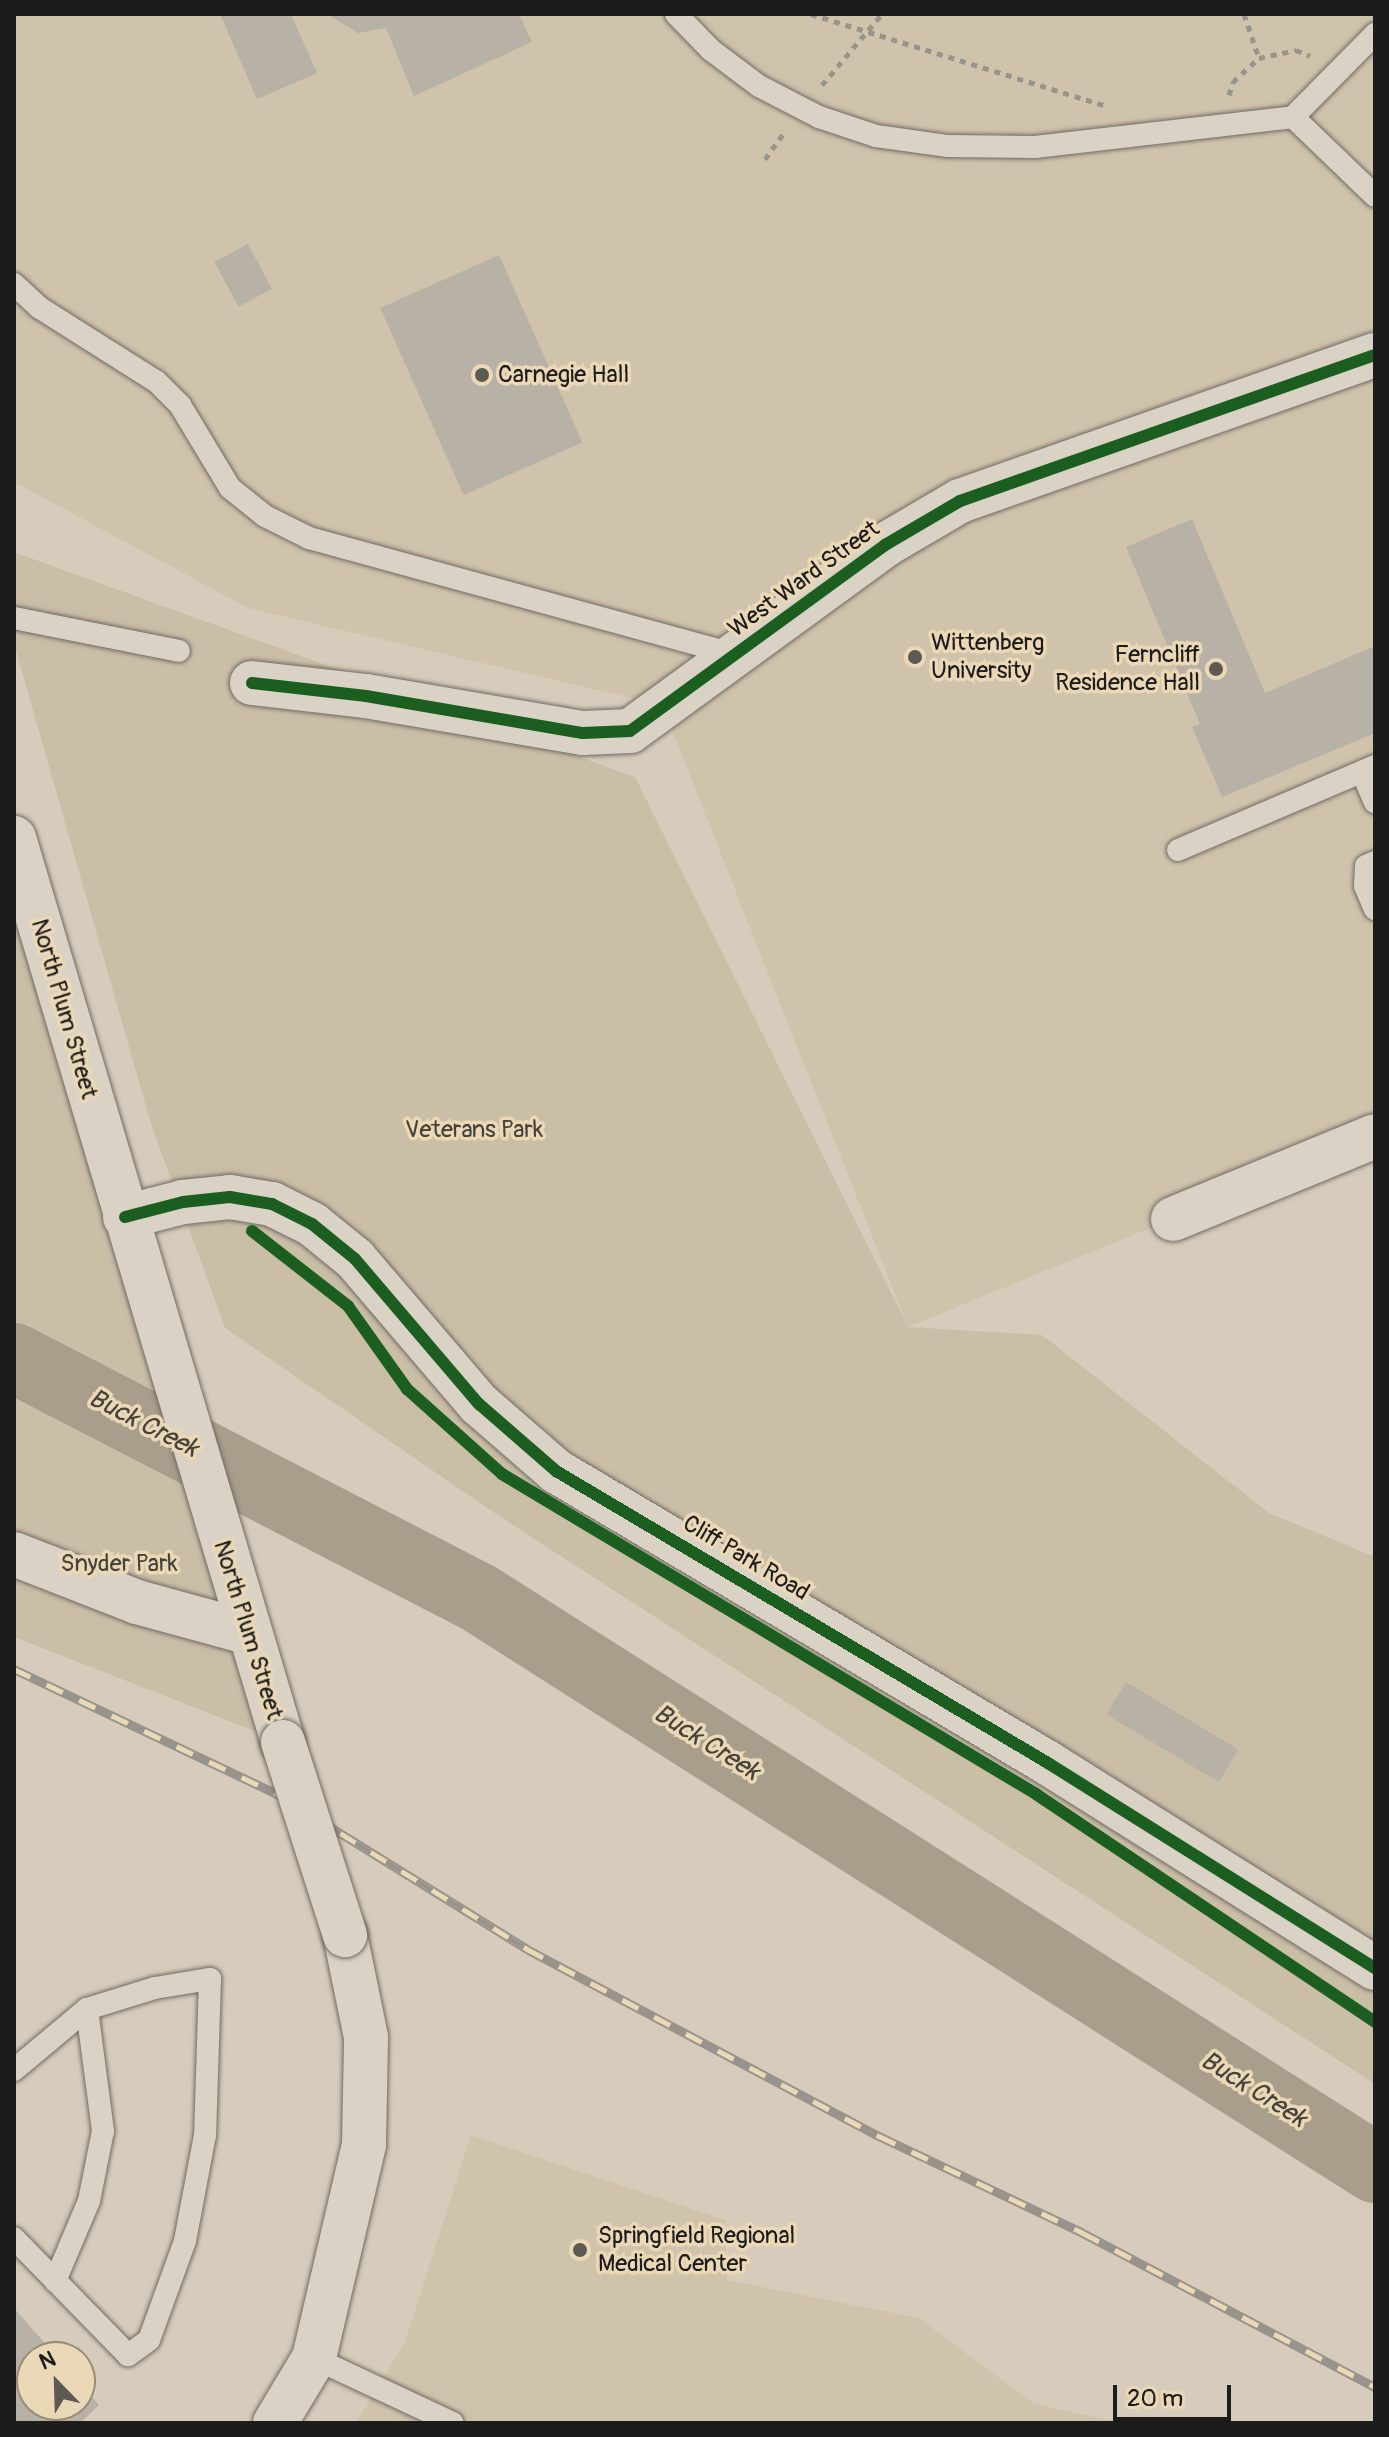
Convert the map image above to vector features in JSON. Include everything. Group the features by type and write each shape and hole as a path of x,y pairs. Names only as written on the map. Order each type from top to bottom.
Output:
{"street":[{"name":"West Ward Street","path":"252,683 366,696 583,733 630,731 737,656 885,545 960,501 1375,355"},
{"name":"North Plum Street","path":"14,838 247,1632 345,1935 366,2037 364,2145 314,2358 275,2423"},
{"path":"1173,1219 1375,1136"},
{"name":"Cliff Park Road","path":"125,1217 183,1202 230,1197 272,1204 312,1224 355,1259 479,1404 556,1471 1048,1763 1375,1968"},
{"path":"14,1554 137,1602 247,1632"}],"lane":[{"path":"676,14 711,50 759,86 819,117 876,136 948,146 1035,147 1151,136 1293,117 1375,34"},
{"path":"1293,117 1375,196"},
{"path":"14,284 40,308 157,382 180,405 230,488 265,516 309,538 737,656"},
{"path":"14,618 179,651"},
{"path":"1178,850 1368,769 1375,802"},
{"path":"1375,862 1366,866 1365,886 1375,909"},
{"path":"14,2070 87,2009 155,1988 210,1979 205,2135 185,2241 149,2340 128,2355 14,2238"},
{"path":"55,2281 89,2201 103,2131 87,2009"},
{"path":"314,2358 453,2423"}],"path":[{"path":"811,14 1138,115 1151,136"},
{"path":"1244,14 1259,58"},
{"path":"1219,127 1233,82 1259,58 1296,50 1342,68"}],"shaded area":[{"name":"Wittenberg University","path":"14,14 1375,14 1375,1136 908,1327 662,705 248,608 14,482"},
{"name":"Springfield Regional Medical Center","path":"471,2135 725,2220 727,2280 919,2318 1034,2404 1123,2423 356,2423 405,2342"}],"green space":[{"name":"Veterans Park","path":"14,552 635,777 908,1327 1042,1335 1269,1513 1375,1557 1375,2084 496,1514 225,1328 151,1124 14,644"},
{"name":"Snyder Park","path":"14,843 283,1742 14,1637"}],"building":[{"path":"220,14 291,14 317,73 257,99"},
{"path":"327,14 519,14 532,42 414,96 386,28 358,33"},
{"path":"248,244 272,289 238,307 214,262"},
{"name":"Carnegie Hall","path":"499,255 582,442 464,495 380,308"},
{"name":"Ferncliff Residence Hall","path":"1192,519 1265,693 1375,646 1375,733 1222,797 1192,727 1200,724 1126,547"},
{"path":"1126,1682 1238,1749 1219,1782 1106,1715"},
{"path":"14,2308 43,2341 16,2341 16,2421 82,2421 14,2423"}],"waterway":[{"name":"Buck Creek","path":"14,1358 479,1598 1375,2168"}],"railway":[{"path":"14,1669 279,1795 527,1949 879,2136 1083,2233 1375,2387"}],"cycle path":[{"path":"252,683 366,696 583,733 630,731 885,545 960,501 1375,355"},
{"path":"125,1217 183,1202 230,1197 272,1204 312,1224 355,1259 479,1404 556,1471 1048,1763 1375,1968"},
{"path":"252,1231 348,1306 407,1389 502,1474 1036,1794 1375,2022"}],"place":[{"name":"Carnegie Hall","path":"482,375"},
{"name":"Wittenberg University","path":"915,657"},
{"name":"Ferncliff Residence Hall","path":"1216,669"},
{"name":"Springfield Regional Medical Center","path":"580,2250"}]}
